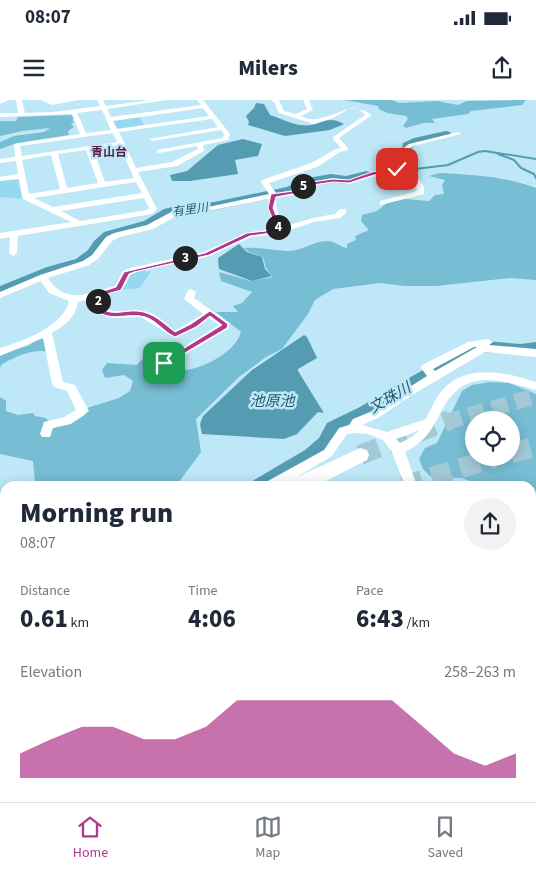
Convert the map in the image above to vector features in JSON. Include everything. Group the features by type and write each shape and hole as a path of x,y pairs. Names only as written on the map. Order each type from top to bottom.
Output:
{"highway":[{"path":"308,481 360,455"}],"street":[{"path":"0,102 6,100"},
{"path":"19,100 22,114"},
{"path":"44,100 52,103 76,100"},
{"path":"0,236 149,212 153,209 100,100"},
{"path":"0,115 54,114 164,100"},
{"path":"273,100 277,101 281,112 314,122 331,117 351,106 360,108 369,115 335,138 346,149 338,150 314,165 265,182 273,195 271,208 278,227 277,231"},
{"path":"296,116 310,110 306,100"},
{"path":"52,103 54,114"},
{"path":"110,119 202,103 228,136 226,139 158,150"},
{"path":"74,112 84,135"},
{"path":"81,224 26,197 17,144 213,117"},
{"path":"145,127 167,165"},
{"path":"152,139 222,128"},
{"path":"0,295 43,277 86,263 95,257 109,239 117,235 150,227 176,212 213,208 296,192 305,184 333,180 349,182 397,169 402,166 405,150 410,145 458,134"},
{"path":"0,161 121,143"},
{"path":"134,170 174,164 202,150 199,144"},
{"path":"89,148 102,185"},
{"path":"54,153 64,191"},
{"path":"0,179 21,176"},
{"path":"383,203 421,192 420,186 412,177"},
{"path":"26,197 139,179"},
{"path":"51,210 146,194"},
{"path":"43,277 52,291 74,300 119,288 126,273 133,270 207,254 249,235 277,231 313,220 337,216 343,211"},
{"path":"13,253 14,235"},
{"path":"164,363 225,326 225,324 189,299 191,292"},
{"path":"96,295 99,310 108,316 137,313 150,316 175,335 194,325 210,313"},
{"path":"0,352 23,345 47,332 70,314 74,300"},
{"path":"46,434 48,425 67,421 84,411 71,388 58,384 47,332"},
{"path":"436,377 426,368 472,344 484,342 518,346 536,344"},
{"path":"353,428 357,422 374,415 408,392 484,348 536,353"},
{"path":"398,450 420,437 445,394 462,381 500,375 536,386"},
{"path":"387,437 428,422"},
{"path":"280,481 328,453 343,431 353,428 369,430 387,437 398,450 409,481"}],"shaded area":[{"path":"344,100 392,100 399,103 437,101 458,105 467,101 526,100 522,105 471,111 468,114 432,119 435,123 423,123 406,128 403,126 408,119 406,116 387,113 379,109 378,106"},
{"path":"71,115 74,118 72,120 74,122 71,124 74,127 68,131 69,135 17,143 0,149 0,142 14,136 44,132 50,128 0,136 0,121 16,121 18,117"},
{"path":"139,116 144,125 120,129 117,128 113,120"},
{"path":"440,173 476,175 536,188 536,280 510,278 436,286 404,286 381,283 333,289 315,300 308,314 282,349 266,357 239,377 196,419 201,452 180,481 35,481 33,461 0,454 0,397 6,401 6,411 18,415 33,413 35,416 46,418 49,422 77,420 85,415 87,408 119,398 130,391 133,381 124,375 105,378 102,370 107,363 137,365 147,354 169,354 164,365 182,370 195,368 211,362 233,346 241,332 216,312 238,312 233,306 242,303 252,292 221,281 219,272 251,281 273,277 266,268 263,257 244,248 292,251 318,242 329,241 347,248 347,244 356,240 355,236 369,230 361,221 362,215 377,211 387,203 405,199 429,201 435,195 444,194 442,185 445,180 429,176"},
{"path":"18,179 22,199 0,197 0,180"},
{"path":"145,270 146,272 151,271 140,288 121,290 133,273"},
{"path":"43,336 49,352 37,351 24,354 1,365 0,369 0,353 28,346"},
{"path":"490,382 509,383 536,394 536,481 470,481 461,478 431,477 423,469 419,459 425,448 437,443 462,391 472,385"}],"water":[{"path":"256,103 264,104 270,115 297,124 313,125 332,120 344,124 330,130 285,136 248,125 249,122 246,116"},
{"path":"243,139 262,144 258,156 235,160 238,174 190,181 172,181 170,175 187,171 218,145"},
{"path":"239,244 247,252 262,257 265,269 272,276 252,281 219,269 218,258"},
{"name":"池原池","path":"304,335 307,337 317,358 298,369 298,371 324,413 318,412 297,434 284,439 202,434 200,424 203,416 252,370"}],"waterway":[{"name":"有里川","path":"393,172 405,168 407,145 418,140 446,134"},
{"path":"399,171 448,165 478,152 485,151 536,159"},
{"path":"498,154 514,160 521,168 534,174 536,178"},
{"name":"有里川","path":"0,291 52,270 81,262 94,253 99,244 109,235 149,224 169,212 214,206 291,190 302,183 331,178 347,180 366,174"},
{"name":"文珠川","path":"270,481 312,456 326,443 334,428 367,412 406,387 477,347 536,348"}],"tunnel":[{"path":"446,422 536,396"},
{"path":"360,455 450,420"},
{"path":"520,451 536,447"},
{"path":"419,481 468,466"}],"district":[{"name":"青山台","path":"109,152"}],"route":[{"path":"164,363 225,326 225,324 210,313 194,325 175,335 150,316 137,313 108,316 99,310 96,295 119,288 126,273 133,270 150,268 187,257 207,254 249,235 277,231 278,227 271,208 273,195 296,192 305,184 333,180 349,182 369,175 397,169"}]}
